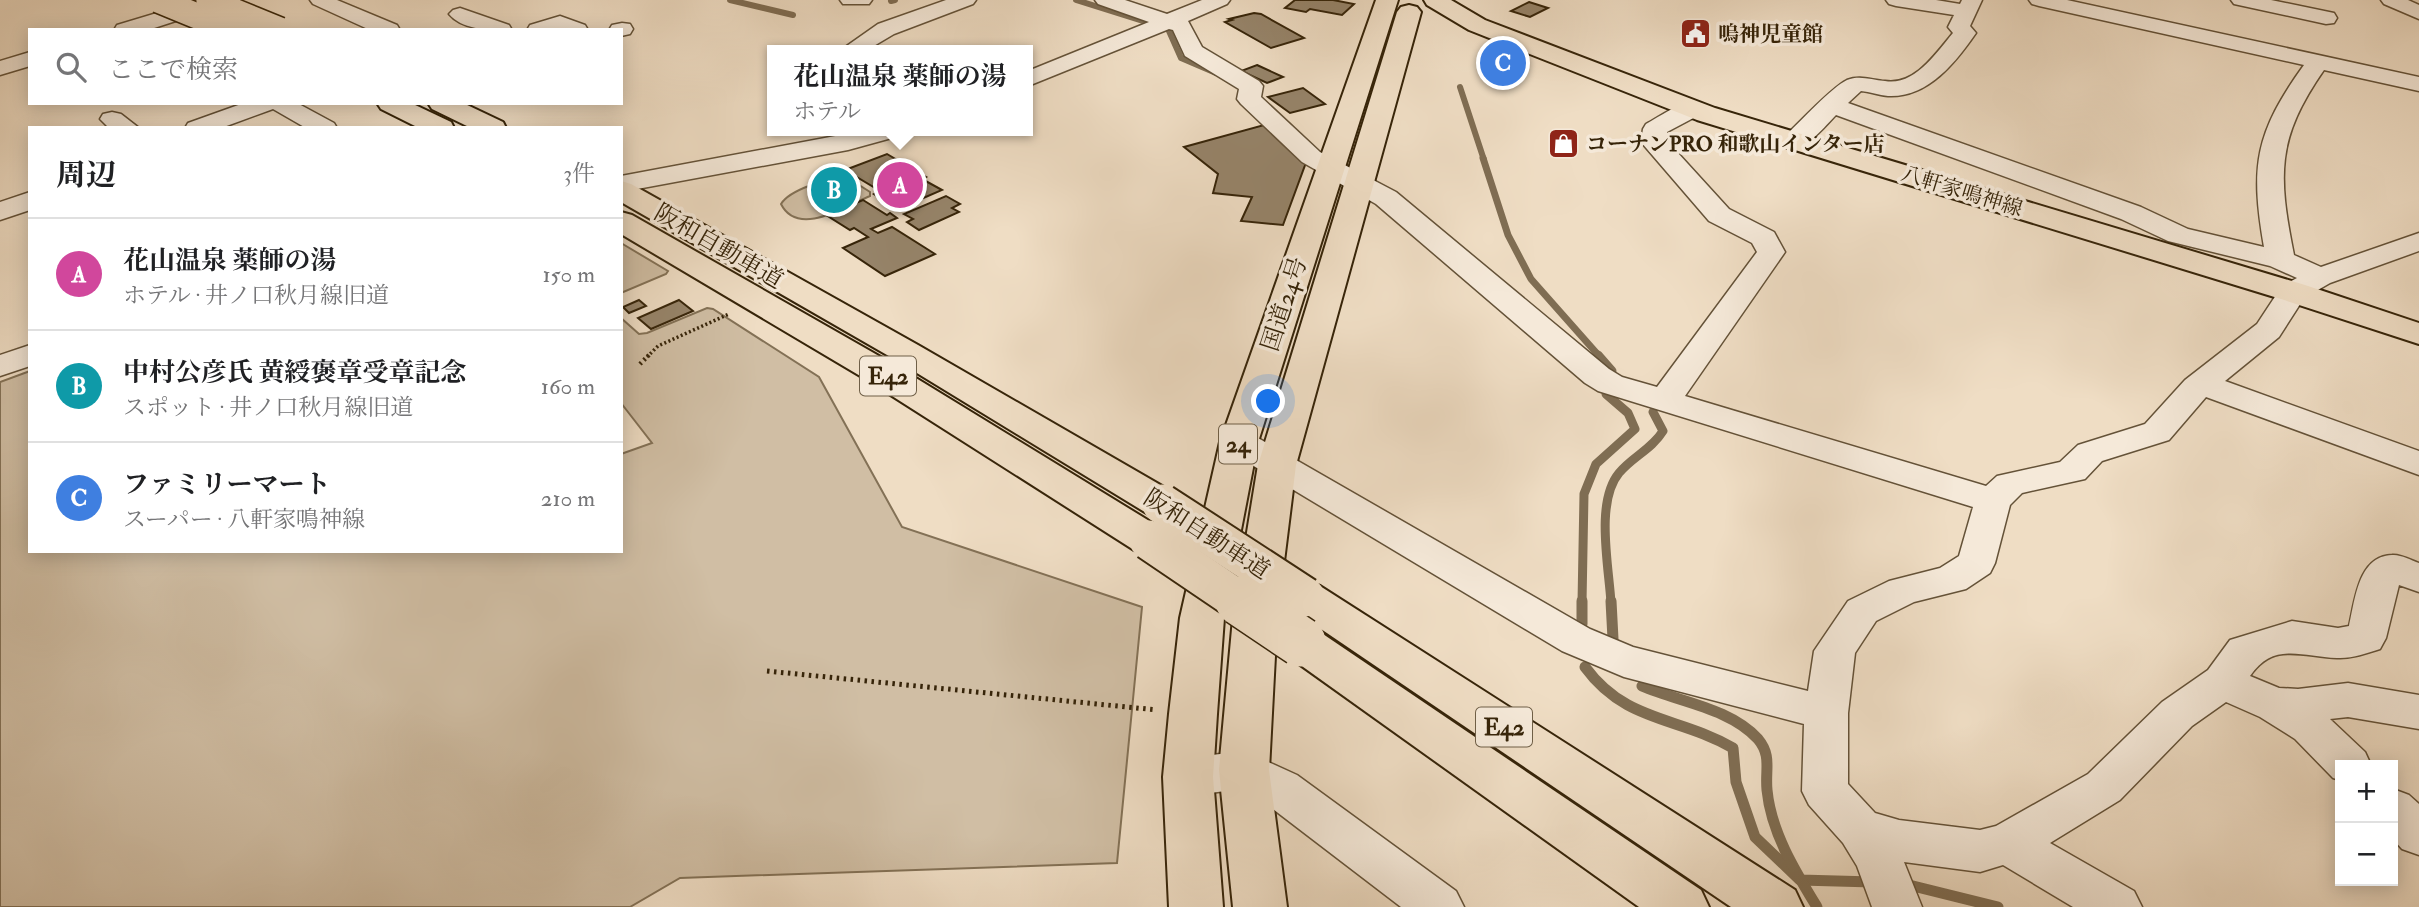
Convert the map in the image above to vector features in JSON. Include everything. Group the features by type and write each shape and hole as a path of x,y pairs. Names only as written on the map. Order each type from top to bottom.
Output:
{"main road":[{"path":"158,0 226,28"},
{"path":"207,0 274,28"},
{"name":"国道24号","path":"1260,907 1244,770 1255,618 1277,465 1387,0"},
{"name":"国道24号","path":"1196,907 1188,777 1193,714 1202,618 1239,442 1413,0"},
{"name":"八軒家鳴神線","path":"1435,0 1477,26 1692,109 2306,284 2419,334"},
{"path":"394,105 437,126"},
{"path":"445,105 489,126"},
{"name":"阪和自動車道","path":"626,199 880,372 1156,522 1303,619 1703,858 1776,907"},
{"name":"阪和自動車道","path":"1303,619 1682,907"}],"street":[{"path":"131,28 220,0"},
{"path":"320,0 376,28"},
{"path":"850,0 862,0"},
{"path":"860,45 887,29 966,0"},
{"path":"1105,0 1182,26 1193,51 1244,79 1251,86 1249,99 1311,157 1386,198 1597,376 1610,384 1993,501"},
{"path":"1033,77 1220,0"},
{"path":"1795,140 1853,86 1861,83 1890,89 1910,88 1935,67 1965,33 1959,26 1969,6 1896,0"},
{"path":"2039,0 2309,62 2419,84"},
{"path":"2241,0 2332,9 2284,113 2268,161 2269,195 2280,260"},
{"path":"2391,0 2419,13"},
{"path":"460,15 496,28"},
{"path":"544,28 560,22 573,28"},
{"path":"0,68 28,60"},
{"path":"203,126 262,105"},
{"path":"283,105 321,126"},
{"path":"1831,105 2131,213 2178,235 2280,260 2306,284"},
{"path":"1666,399 1771,252 1765,238 1719,215 1654,142 1656,130 1692,109"},
{"path":"626,199 855,137"},
{"path":"0,212 28,201"},
{"path":"1897,907 1869,843 1825,791 1826,713 1835,651 1862,611 1903,591 1952,579 1976,563 1993,501 2010,484 2072,471 2091,453 2157,432 2202,384 2268,330 2306,284 2419,241"},
{"path":"0,366 28,356"},
{"path":"2202,384 2419,464"},
{"path":"1239,442 1576,640 1624,661 1826,713"},
{"path":"1869,843 1899,841 1980,850 2008,843 2104,787 2177,714 2223,682 2245,651 2292,636 2338,643 2366,638 2381,577 2393,568 2419,578"},
{"path":"2223,682 2275,705 2310,727 2344,760"},
{"path":"2275,705 2298,706 2348,700 2419,712"},
{"path":"1188,777 1244,770 1281,789 1439,907"},
{"path":"2398,814 2419,835"},
{"path":"2008,843 2117,907"}],"path":[{"path":"640,364 658,346 730,314"},
{"path":"767,671 1193,714"}],"shaded area":[{"path":"845,176 870,192 870,196 836,212 810,219 789,214 781,204 801,189"},
{"path":"623,244 668,271 623,292"},
{"path":"707,308 713,309 819,377 902,527 1142,607 1117,863 680,878 630,907 0,907 0,382 28,372 28,553 623,553 623,453 652,443 623,406 623,320 639,334"}],"building":[{"path":"1295,0 1333,0 1354,4 1342,15 1285,8"},
{"path":"1529,2 1548,8 1530,17 1511,11"},
{"path":"1254,13 1261,14 1304,38 1271,48 1225,22"},
{"path":"1257,65 1283,77 1267,83 1241,71"},
{"path":"1303,88 1325,104 1290,113 1268,97"},
{"path":"1264,125 1308,157 1283,225 1241,221 1252,197 1213,193 1218,174 1184,147"},
{"path":"887,154 926,177 922,179 942,190 898,209 874,194 880,191 845,170"},
{"path":"946,196 960,204 952,208 959,212 919,230 907,222 913,219 904,214"},
{"path":"863,200 897,218 871,229 878,233 892,227 935,254 885,276 843,248 868,237 854,228 850,230 826,215"},
{"path":"639,300 646,306 629,313 623,307"},
{"path":"679,300 693,311 651,329 638,318"}],"waterway":[{"path":"730,0 793,15"},
{"path":"891,1 895,0"},
{"path":"1076,0 1146,22"},
{"path":"1169,31 1181,58 1216,73"},
{"path":"1460,87 1484,160"},
{"path":"1483,158 1508,235 1531,279 1600,357"},
{"path":"1598,355 1612,371"},
{"path":"1582,603 1584,494 1596,464 1635,429 1628,413 1606,394"},
{"path":"1611,603 1605,535 1607,500 1619,473 1663,431 1653,412"},
{"path":"1611,601 1613,639"},
{"path":"1582,603 1582,624"},
{"path":"1585,667 1601,685 1635,709 1733,748 1736,782 1755,837 1802,880"},
{"path":"1642,686 1719,713 1746,728 1758,739 1765,751 1767,790 1773,821 1802,880"},
{"path":"1802,880 1873,882"},
{"path":"1802,880 1817,907"},
{"path":"1905,884 1998,907"}],"place":[{"name":"嗚神児童館","path":"1695,34"},
{"name":"ファミリーマート","path":"1503,63"},
{"name":"コーナンPRO 和歌山インター店","path":"1563,144"},
{"name":"花山温泉 薬師の湯","path":"900,185"},
{"name":"中村公彦氏 黄綬褒章受章記念","path":"834,190"}]}
